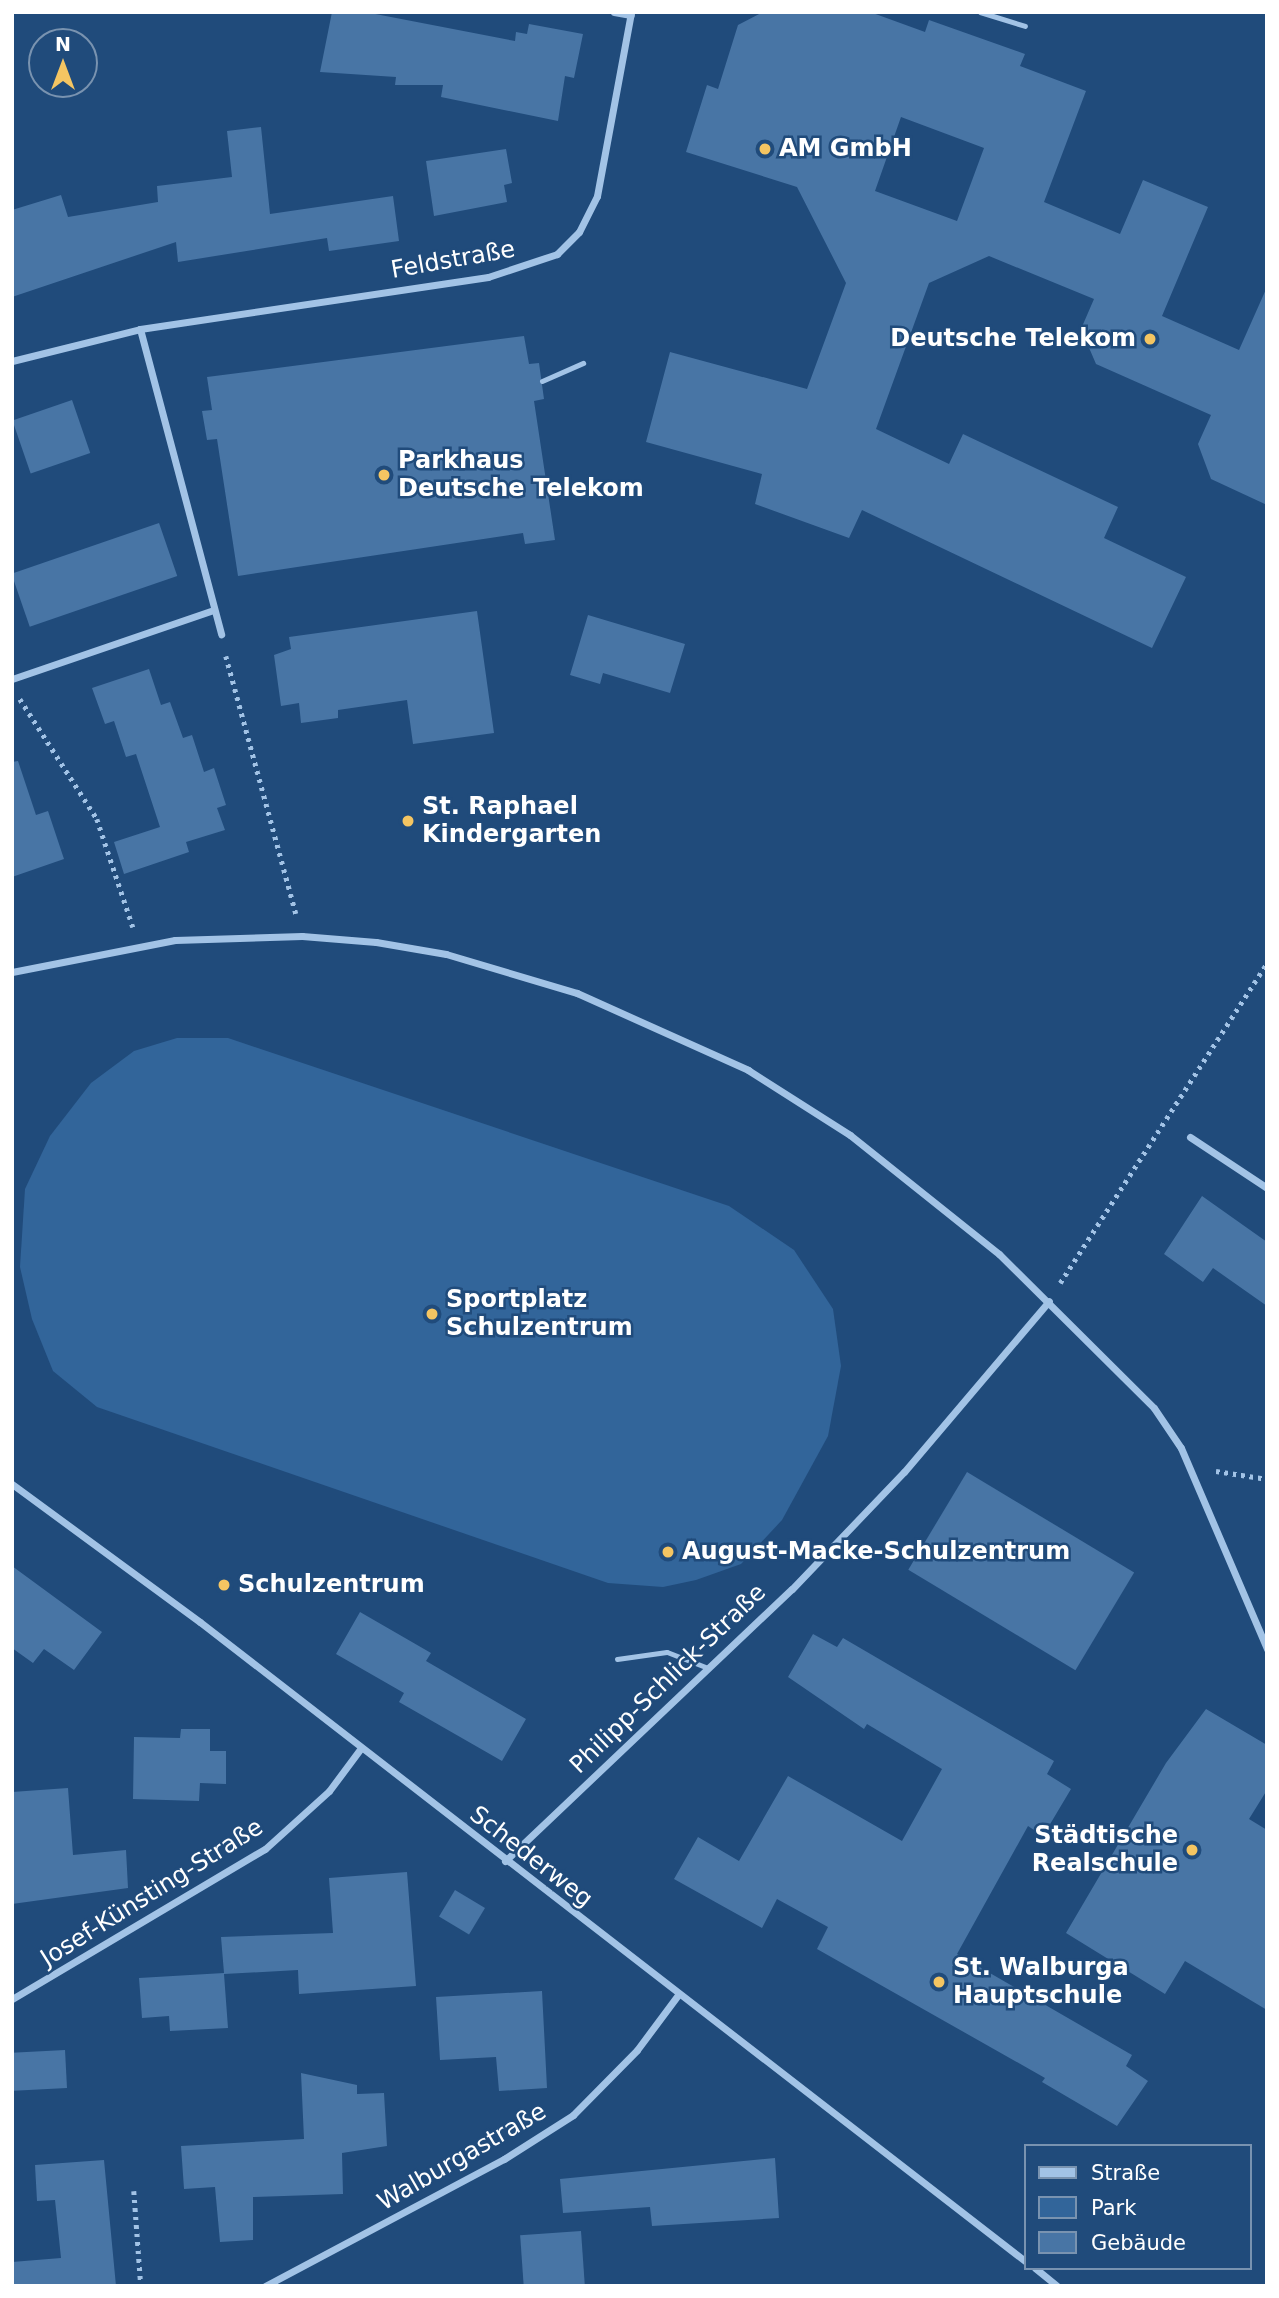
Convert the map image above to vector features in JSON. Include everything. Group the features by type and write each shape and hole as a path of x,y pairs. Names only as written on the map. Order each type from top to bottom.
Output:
{"street":[{"path":"614,12 631,13"},
{"name":"Feldstraße","path":"12,361 140,329 488,277 556,254 579,232 597,196 631,13"},
{"path":"140,329 220,634"},
{"path":"12,679 214,610"},
{"path":"12,972 139,945 302,936 413,947 482,964 577,993 684,1038 850,1136 1049,1301 1154,1408 1190,1466 1267,1649"},
{"path":"1190,1137 1267,1188"},
{"name":"Philipp-Schlick-Straße","path":"505,1861 708,1668 904,1472 1049,1301"},
{"name":"Schederweg","path":"12,1484 361,1748 1024,2260"},
{"name":"Josef-Künsting-Straße","path":"12,1999 265,1849 329,1791 361,1748"},
{"name":"Walburgastraße","path":"265,2286 504,2159 573,2115 637,2050 678,1995"},
{"path":"1037,2270 1057,2286"}],"lane":[{"path":"980,12 1025,26"},
{"path":"541,381 583,363"},
{"path":"617,1659 667,1652 708,1668"}],"path":[{"path":"220,634 302,936"},
{"path":"12,679 27,720 97,819 139,945"},
{"path":"1049,1301 1267,963"},
{"path":"1190,1466 1267,1479"},
{"path":"134,2191 141,2286"}],"green space":[{"name":"Sportplatz Schulzentrum","path":"177,1038 228,1038 729,1206 794,1250 833,1309 841,1366 828,1436 782,1520 741,1564 696,1580 663,1587 608,1583 97,1407 53,1371 32,1319 20,1267 25,1189 50,1136 91,1083 134,1051"}],"building":[{"path":"332,12 365,12 515,41 516,32 527,34 529,24 583,34 574,78 565,76 558,121 441,97 443,85 395,85 396,77 320,72"},
{"name":"Deutsche Telekom","path":"763,12 870,12 925,32 929,20 1025,54 1020,66 1086,91 1044,202 1120,234 1143,180 1208,207 1162,316 1239,350 1267,287 1267,505 1211,479 1198,444 1211,415 1096,364 1081,329 1094,299 989,256 929,283 876,429 949,464 963,434 1118,507 1104,538 1186,577 1152,648 862,510 849,538 755,504 762,474 646,442 670,352 807,389 846,283 797,187 686,152 707,85 718,89 738,25","holes":["901,117 984,148 957,221 875,191"]},
{"path":"261,127 270,214 393,196 399,241 329,251 327,238 178,262 176,242 12,297 12,210 61,195 68,217 158,202 157,186 232,177 227,131"},
{"path":"506,149 512,183 504,185 507,202 434,216 426,161"},
{"name":"Parkhaus Deutsche Telekom","path":"524,336 529,364 539,363 544,399 534,401 555,540 525,544 523,533 238,576 217,439 207,440 202,411 212,410 207,377"},
{"path":"72,400 90,453 31,473 12,421"},
{"path":"159,523 177,576 30,627 12,574"},
{"path":"477,611 494,733 413,744 407,700 338,710 338,718 301,723 299,703 281,706 274,655 291,649 289,637"},
{"path":"588,615 685,644 670,693 603,673 600,684 570,675"},
{"path":"149,669 161,705 170,702 183,738 192,735 204,772 214,768 226,805 217,808 225,830 186,842 189,852 124,874 114,842 160,827 136,754 126,757 114,721 105,724 92,688"},
{"path":"18,761 36,815 48,811 64,859 12,877 12,762"},
{"path":"1202,1196 1267,1242 1267,1306 1213,1268 1203,1282 1164,1254"},
{"path":"967,1472 1134,1572 1075,1670 908,1570"},
{"path":"12,1566 102,1632 74,1670 44,1649 33,1663 12,1648"},
{"path":"360,1612 431,1653 426,1661 526,1719 502,1761 399,1702 404,1693 336,1654"},
{"path":"813,1634 837,1647 843,1638 1054,1761 1047,1774 1071,1789 1043,1836 1028,1826 957,1954 1132,2055 1126,2066 1148,2081 1117,2126 1042,2082 1045,2078 817,1949 828,1927 777,1899 762,1928 674,1879 698,1837 739,1861 788,1776 902,1841 942,1769 867,1724 864,1729 788,1677"},
{"name":"Städtische Realschule","path":"1206,1709 1267,1745 1267,1790 1249,1819 1267,1830 1267,2010 1185,1961 1165,1994 1066,1933 1166,1763"},
{"path":"181,1729 210,1729 210,1751 226,1751 226,1784 200,1783 199,1801 133,1799 134,1737 180,1738"},
{"path":"68,1788 73,1855 126,1850 128,1888 12,1904 12,1792"},
{"path":"407,1872 416,1986 299,1994 298,1970 224,1974 228,2028 170,2031 169,2016 142,2018 139,1978 224,1973 221,1937 333,1933 329,1878"},
{"path":"455,1890 485,1908 469,1935 439,1917"},
{"path":"542,1991 547,2088 499,2091 496,2057 440,2060 436,1997"},
{"path":"65,2050 67,2088 14,2091 12,2053"},
{"path":"301,2073 357,2085 357,2094 384,2093 387,2146 342,2153 343,2194 253,2197 253,2240 220,2242 215,2187 184,2189 181,2146 304,2139"},
{"path":"775,2158 779,2218 652,2226 650,2207 563,2213 560,2179"},
{"path":"104,2160 116,2286 12,2286 12,2262 61,2258 55,2200 37,2201 35,2165"},
{"path":"581,2231 585,2286 524,2286 520,2235"}],"place":[{"name":"AM GmbH","path":"765,149"},
{"name":"Deutsche Telekom","path":"1150,339"},
{"name":"Parkhaus Deutsche Telekom","path":"384,475"},
{"name":"St. Raphael Kindergarten","path":"408,821"},
{"name":"Sportplatz Schulzentrum","path":"432,1314"},
{"name":"August-Macke-Schulzentrum","path":"668,1552"},
{"name":"Schulzentrum","path":"224,1585"},
{"name":"Städtische Realschule","path":"1192,1850"},
{"name":"St. Walburga Hauptschule","path":"939,1982"}]}
